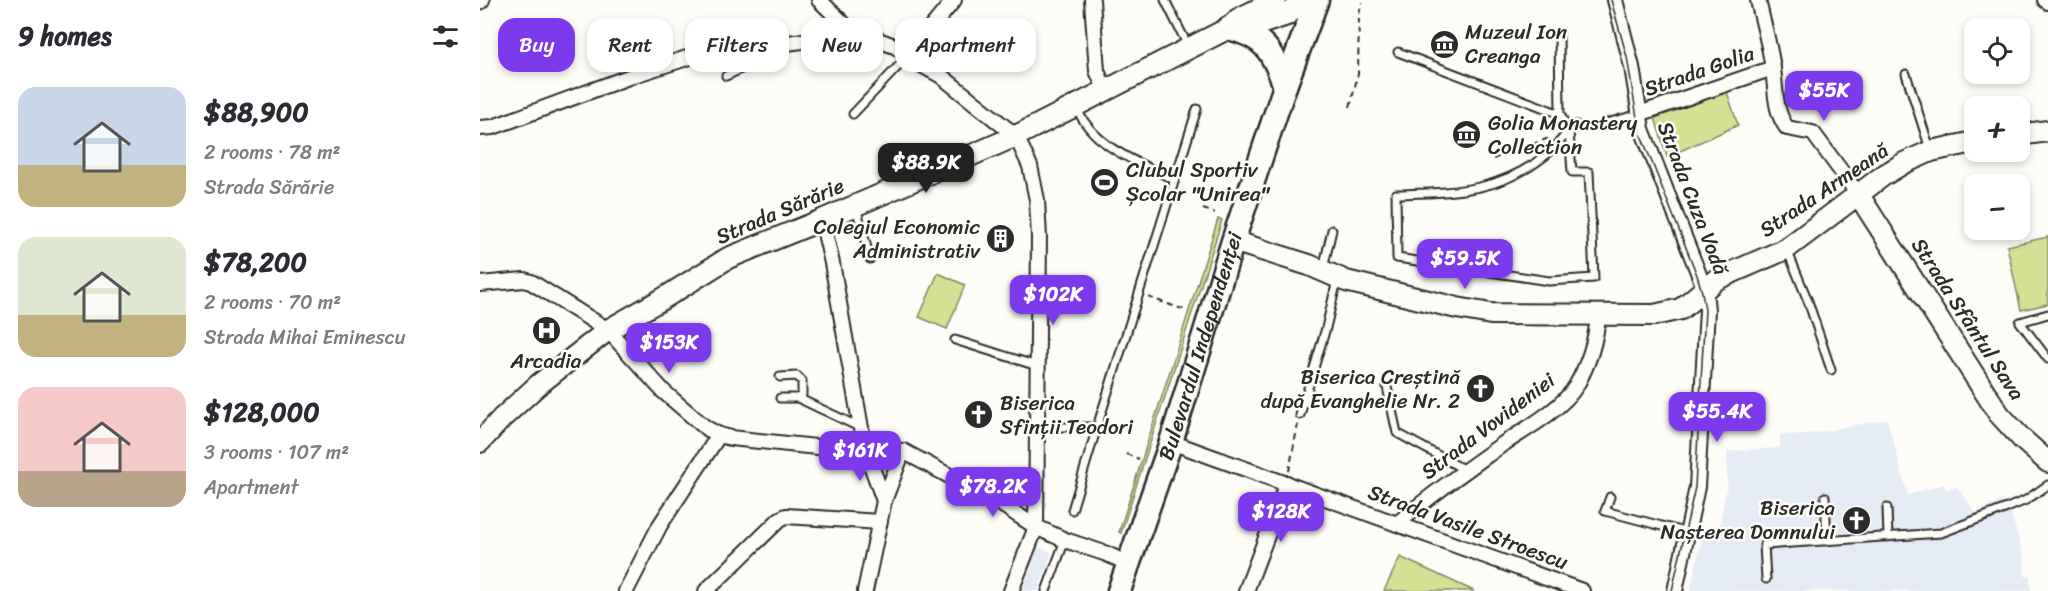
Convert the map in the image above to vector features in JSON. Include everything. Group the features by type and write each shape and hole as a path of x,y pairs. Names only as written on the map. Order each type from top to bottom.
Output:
{"main road":[{"name":"Bulevardul Independenței","path":"1119,591 1171,442 1233,241 1285,86 1317,0"},
{"path":"1229,28 1253,36 1267,48 1285,86"}],"street":[{"path":"819,0 838,18"},
{"path":"939,18 954,0"},
{"path":"1092,0 1097,71 1106,91"},
{"name":"Strada Sărărie","path":"480,442 537,385 608,330 728,258 1016,136 1229,28 1238,19 1276,0"},
{"name":"Strada Sărărie","path":"1229,28 1254,26 1287,15 1306,0"},
{"name":"Strada Cuza Vodă","path":"1615,0 1632,67 1639,114 1648,146 1705,290 1707,310 1698,487 1675,591"},
{"path":"1758,0 1782,121 1787,128 1813,133 1858,194"},
{"path":"480,128 493,127 685,59"},
{"name":"Strada Golia","path":"1639,114 1773,68"},
{"path":"934,72 1016,136 1030,166 1037,200 1039,238 1036,527 1011,591"},
{"path":"2030,133 2048,131"},
{"name":"Strada Armeană","path":"1233,241 1330,275 1457,308 1491,314 1653,315 1681,309 1717,279 1786,249 1884,174 1930,152 1964,144"},
{"name":"Strada Sfântul Sava","path":"1858,194 1999,414 2048,462"},
{"path":"822,220 866,451 884,501"},
{"path":"480,284 524,280 531,282 608,330 664,392 706,428 718,435 882,454 903,451 998,502 1036,527 1129,564"},
{"name":"Strada Vovideniei","path":"1397,524 1430,495 1566,398 1576,385 1596,339 1598,316"},
{"path":"626,591 660,525 718,435"},
{"name":"Strada Vasile Stroescu","path":"1171,442 1582,591"},
{"path":"865,591 884,501 903,451"},
{"path":"1246,591 1287,483"},
{"path":"706,591 780,519 786,516 880,522"}],"lane":[{"path":"1165,0 1189,48"},
{"path":"1559,33 1560,114 1569,131 1572,172 1589,172 1594,278 1549,281 1397,258 1396,194 1465,191 1491,185 1518,174 1547,154 1569,131 1576,125"},
{"path":"1398,52 1560,114"},
{"path":"853,114 895,70"},
{"path":"726,76 735,72"},
{"path":"1906,74 1930,152"},
{"path":"1076,107 1082,121 1110,148 1175,180"},
{"path":"1072,510 1197,109"},
{"path":"1603,124 1639,114"},
{"path":"855,205 870,259"},
{"path":"1300,415 1326,328 1332,230"},
{"path":"1786,249 1808,301 1831,370"},
{"path":"2048,314 2020,322 2048,358"},
{"path":"955,340 1037,366"},
{"path":"780,377 797,376 802,381 802,395 798,398"},
{"path":"1386,387 1397,433 1465,470"},
{"path":"780,398 798,398 861,428"},
{"path":"1037,428 1097,427"},
{"path":"1766,579 1764,545 1941,533 2026,500 2048,485"},
{"path":"1610,497 1605,511 1688,533"},
{"path":"1825,497 1827,541"},
{"path":"1887,508 1888,537"},
{"path":"1046,591 1065,540"}],"path":[{"path":"1350,107 1358,74 1359,14 1362,2"},
{"path":"1493,159 1569,131"},
{"path":"1203,209 1215,213"},
{"path":"1140,294 1185,310"},
{"path":"1287,483 1300,415"},
{"path":"1126,454 1139,459"}],"shaded area":[{"path":"1887,419 1908,495 1944,484 1946,490 1957,487 1976,513 2002,500 2012,517 2024,557 2025,576 2030,576 2031,591 1690,591 1703,535 1717,538 1727,485 1727,451 1780,448 1780,435 1809,434"},
{"path":"1038,547 1052,552 1038,591 1022,591"}],"green space":[{"path":"1727,92 1738,125 1667,157 1655,118"},
{"path":"1218,219 1222,220 1121,533 1119,532"},
{"path":"2048,237 2048,304 2021,310 2007,246"},
{"path":"938,273 965,285 947,329 919,317"},
{"path":"1400,557 1474,591 1384,591"}],"tram line":[{"path":"1611,0 1627,57 1639,130 1697,275 1705,310 1695,487 1672,591"}],"place":[{"name":"Muzeul Ion Creanga","path":"1444,44"},
{"name":"Golia Monastery Collection","path":"1467,135"},
{"name":"Clubul Sportiv Școlar \"Unirea\"","path":"1105,182"},
{"name":"Colegiul Economic Administrativ","path":"1001,239"},
{"name":"Arcadia","path":"546,330"},
{"name":"Biserica Creștină după Evanghelie Nr. 2","path":"1481,389"},
{"name":"Biserica Sfinții Teodori","path":"979,415"},
{"name":"Biserica Nașterea Domnului","path":"1856,520"}]}
